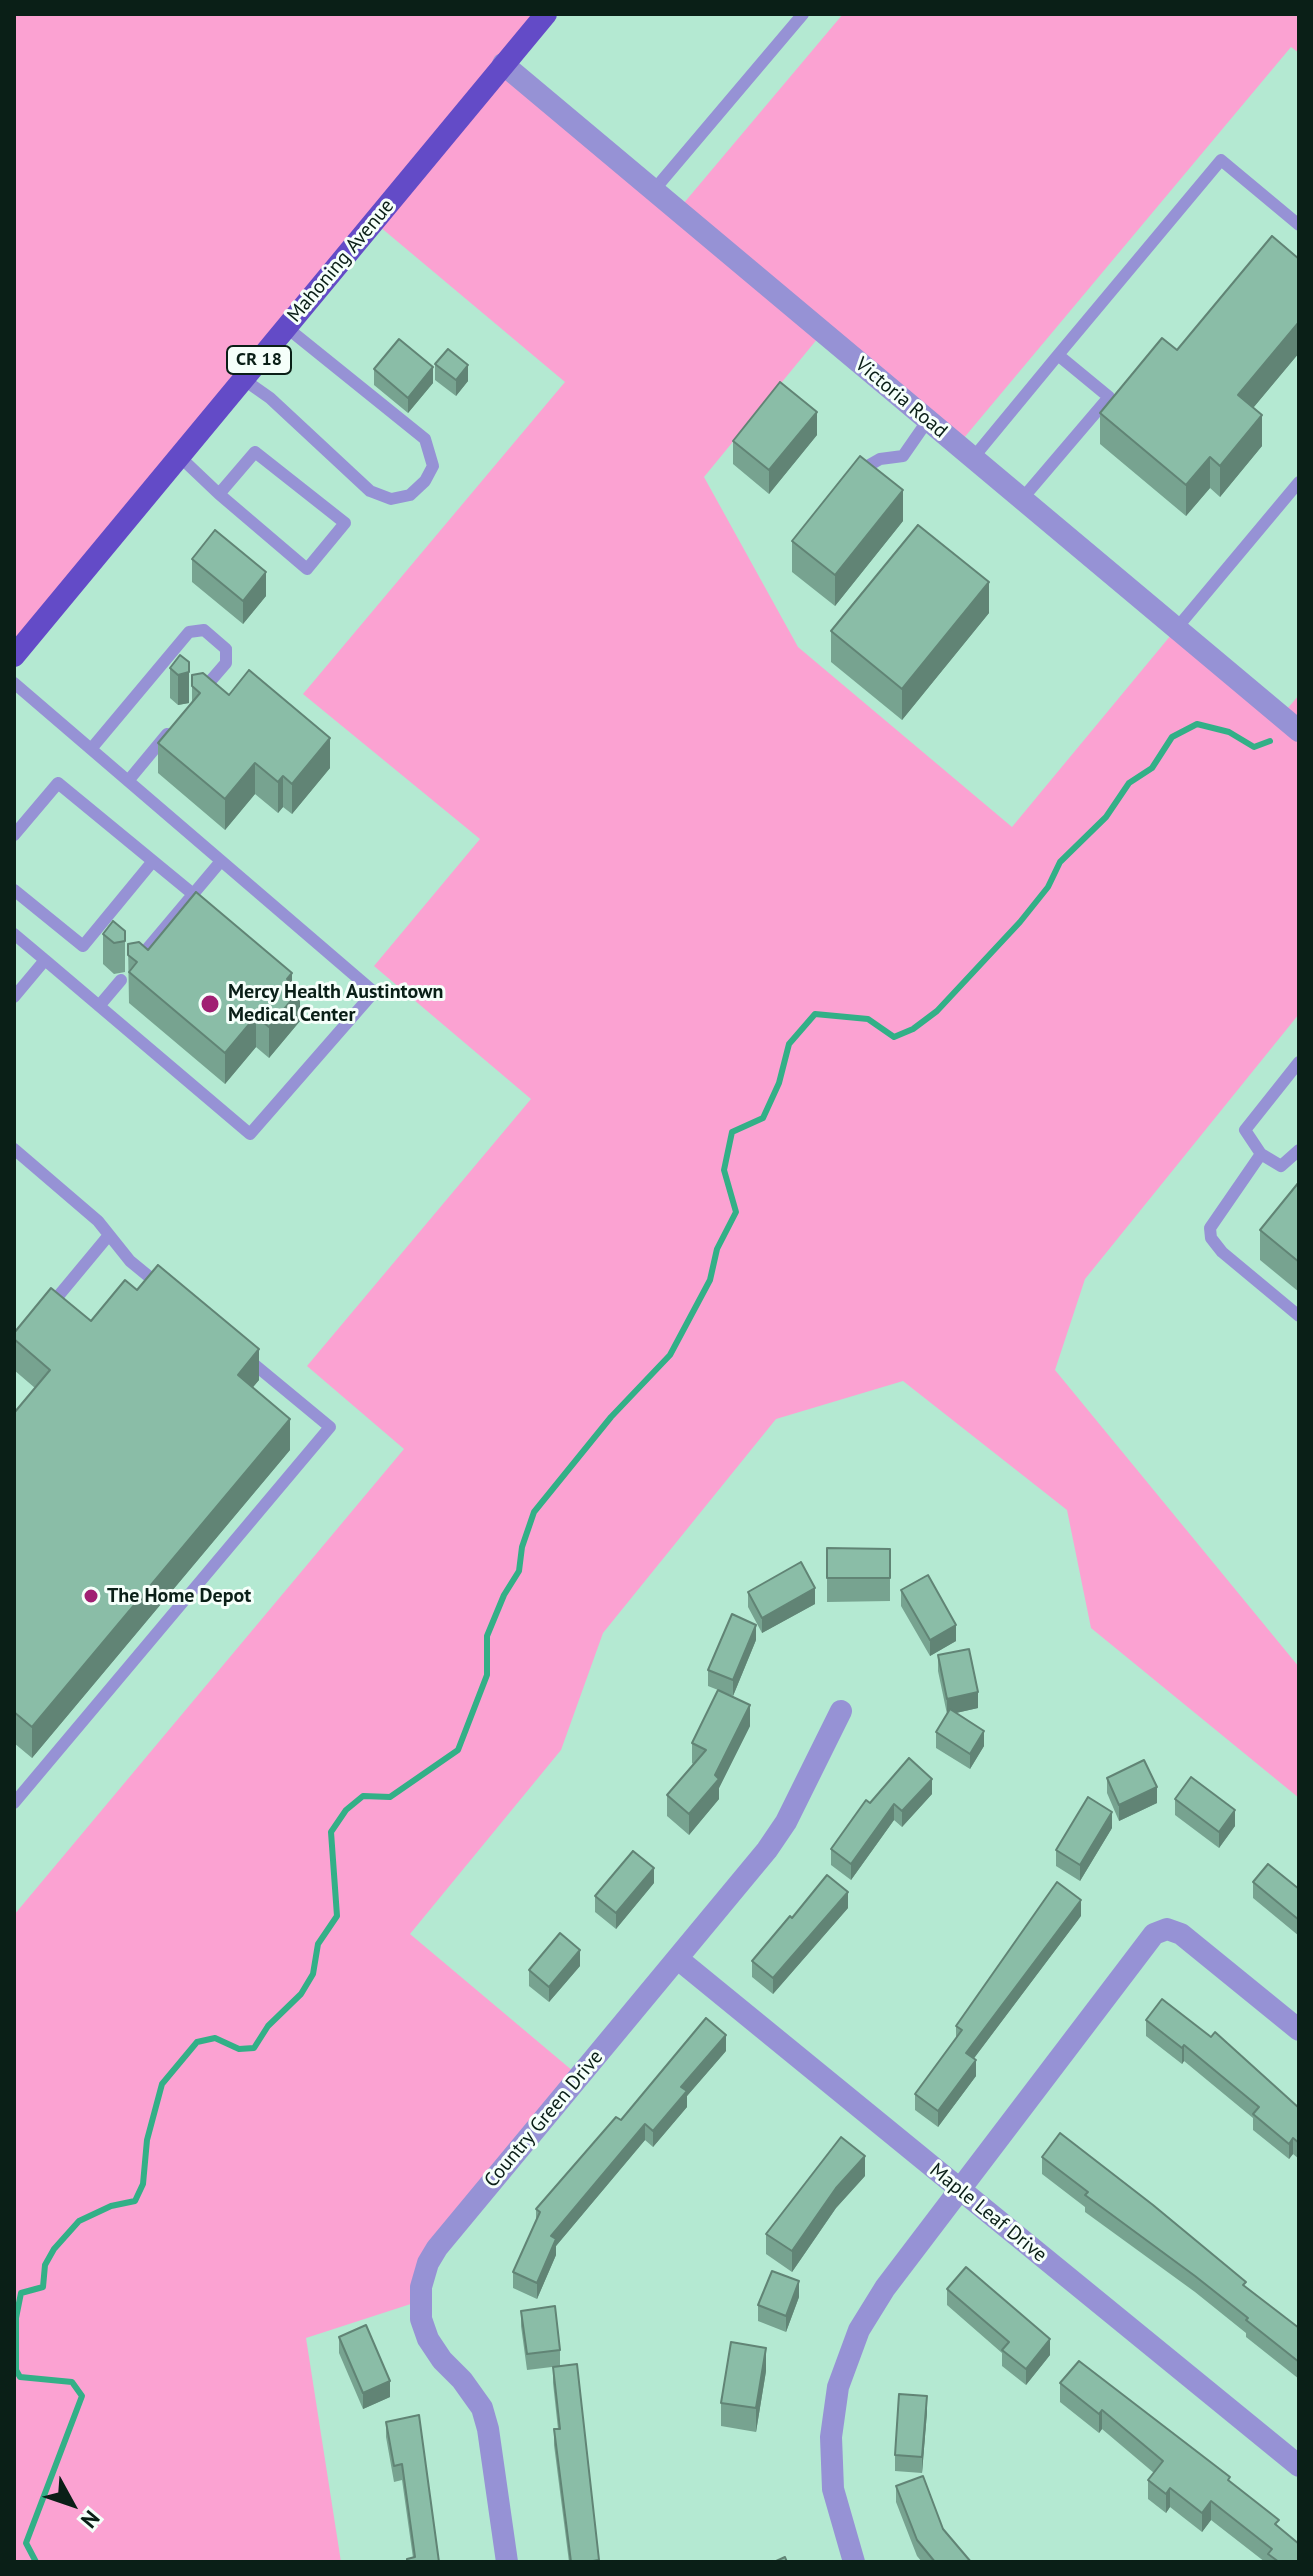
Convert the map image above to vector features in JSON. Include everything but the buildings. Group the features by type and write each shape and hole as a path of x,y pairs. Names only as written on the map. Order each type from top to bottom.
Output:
{"main road":[{"name":"Mahoning Avenue","path":"14,656 542,15"}],"street":[{"name":"Victoria Road","path":"503,64 1299,731"},
{"name":"Country Green Drive","path":"507,2562 488,2429 475,2396 442,2360 428,2339 421,2319 421,2287 437,2248 678,1959 786,1822 841,1711"},
{"path":"854,2562 845,2538 831,2465 838,2387 850,2350 869,2312 1154,1934 1167,1929 1181,1934 1299,2030"},
{"name":"Maple Leaf Drive","path":"678,1959 1299,2466"}],"lane":[{"path":"654,190 803,14"},
{"path":"973,458 1221,160 1299,225"},
{"path":"243,379 270,398 370,491 391,499 410,495 425,481 433,466 425,439 286,327"},
{"path":"1022,499 1109,397 1058,355"},
{"path":"848,486 864,465 903,456 928,420"},
{"path":"179,456 219,494 307,569 345,523 255,452 219,494"},
{"path":"1176,629 1299,482"},
{"path":"91,749 189,632 204,630 226,649 226,663 196,698"},
{"path":"14,683 374,992 250,1134 14,934"},
{"path":"128,781 176,723"},
{"path":"14,835 58,783 193,894"},
{"path":"14,890 83,946 153,861"},
{"path":"132,967 221,861"},
{"path":"14,997 45,960"},
{"path":"99,1006 121,980"},
{"path":"1299,1062 1245,1130 1261,1154 1281,1166 1299,1150"},
{"path":"14,1149 98,1221 130,1261 165,1290"},
{"path":"1261,1154 1210,1228 1211,1238 1222,1252 1299,1316"},
{"path":"45,1312 109,1235"},
{"path":"14,1803 330,1427 236,1349"}],"shaded area":[{"path":"14,14 537,14 504,63 678,210 843,14 1299,14 1299,53 1291,47 958,445 823,332 704,477 798,647 1012,827 1176,629 1281,716 1299,695 1299,1014 1085,1279 1055,1370 1299,1667 1299,1798 1091,1628 1067,1510 903,1381 776,1419 603,1633 561,1750 410,1934 580,2077 437,2248 420,2301 306,2338 341,2562 14,2562 14,1915 404,1449 307,1366 531,1099 374,966 480,839 303,694 565,382 373,221 14,656"}],"waterway":[{"path":"36,2562 26,2543 82,2396 72,2382 20,2377 16,2370 16,2318 21,2293 43,2287 45,2265 54,2249 79,2221 111,2206 135,2201 143,2184 147,2140 162,2084 197,2042 215,2038 239,2049 254,2048 268,2026 301,1994 313,1974 318,1944 337,1916 331,1832 346,1810 363,1796 390,1797 458,1750 487,1675 487,1636 504,1595 519,1571 522,1547 534,1512 611,1417 670,1355 710,1280 717,1249 736,1212 724,1170 732,1132 763,1118 779,1083 789,1044 815,1014 868,1019 894,1037 913,1029 937,1011 1020,922 1048,887 1060,862 1106,817 1129,783 1152,768 1172,737 1197,724 1229,732 1254,747 1270,741"}],"place":[{"name":"Mercy Health Austintown Medical Center","path":"210,1004"},
{"name":"The Home Depot","path":"91,1596"}]}
